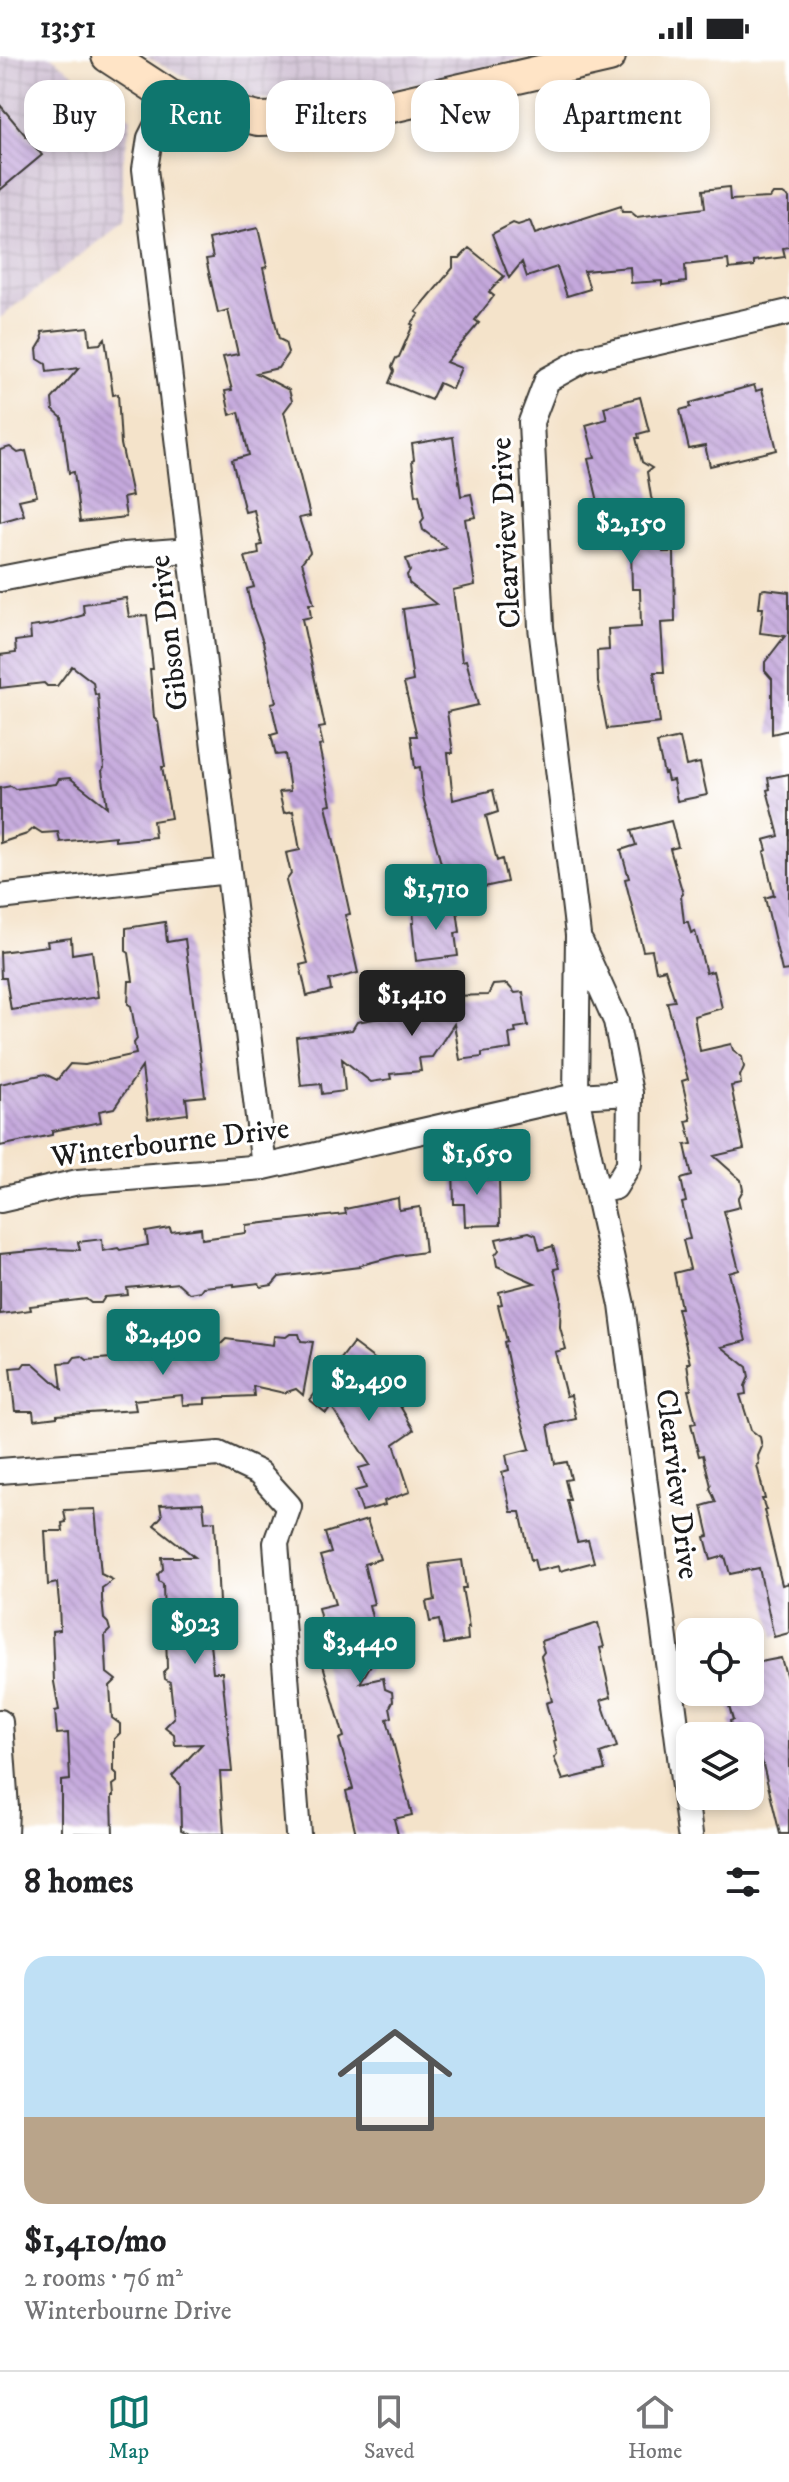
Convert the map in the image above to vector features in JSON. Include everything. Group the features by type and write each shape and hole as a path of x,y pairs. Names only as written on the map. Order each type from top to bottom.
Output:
{"street":[{"path":"108,56 145,80"},
{"path":"250,117 344,117 609,56"},
{"name":"Gibson Drive","path":"148,152 145,169 264,1167"},
{"name":"Clearview Drive","path":"690,1834 622,1305 576,1096 578,935 541,627 531,422 547,380 585,359 789,312"},
{"path":"0,579 124,555 190,550"},
{"path":"0,897 228,871"},
{"name":"Clearview Drive","path":"578,935 616,1021 630,1093 629,1164 615,1187 598,1191"},
{"name":"Winterbourne Drive","path":"0,1200 78,1182 264,1167 576,1096 630,1093"},
{"path":"0,1471 219,1454 259,1473 289,1506 276,1543 298,1834"},
{"path":"0,1722 5,1834"}],"shaded area":[{"path":"0,56 51,56 82,80 24,80 24,152 125,152 122,168 123,222 0,318"},
{"path":"145,56 534,56 433,80 411,80 411,85 395,89 395,80 266,80 266,100 250,98 250,80 192,80"},
{"path":"125,113 131,118 125,151"}],"building":[{"path":"0,105 24,134 24,152 39,152 42,155 0,190"},
{"path":"729,187 730,200 770,198 773,194 783,194 789,198 789,247 783,248 785,257 754,261 754,266 729,269 728,260 685,265 686,282 662,285 662,281 631,283 630,267 584,271 590,289 567,296 557,267 527,277 522,262 509,278 492,234 513,223 518,225 530,221 535,234 621,206 622,212 631,212 637,217 705,208 703,190"},
{"path":"258,228 267,267 263,268 279,339 285,342 288,353 278,368 256,373 289,390 292,401 284,412 310,516 299,518 310,552 302,562 314,604 309,604 311,617 302,619 325,727 319,728 323,745 319,746 331,804 326,805 350,914 345,915 358,973 329,980 331,990 307,996 300,965 308,963 286,881 291,874 286,853 300,850 293,811 284,813 279,792 290,791 285,754 276,755 271,735 278,733 271,703 276,702 247,589 254,587 245,557 259,554 258,546 262,545 254,510 245,512 232,460 249,455 239,412 230,415 225,391 232,390 223,357 238,354 228,310 218,313 206,259 213,258 209,239"},
{"path":"469,248 504,276 489,292 494,296 475,320 479,323 446,362 461,368 452,389 439,383 431,400 389,383 394,371 392,367 411,324 419,314 416,312 453,268 453,258 460,258"},
{"path":"88,327 90,345 100,344 105,338 113,395 118,394 121,444 132,496 123,498 126,517 80,522 74,472 69,473 62,418 53,410 52,399 79,368 47,372 46,364 38,359 37,349 43,339 42,332"},
{"path":"754,385 756,391 762,389 777,450 710,466 705,446 689,449 680,410 691,407 690,403"},
{"path":"640,397 649,431 638,434 639,438 636,438 642,462 652,468 647,472 659,519 663,552 674,552 675,622 661,623 664,672 654,672 660,723 607,729 598,682 597,651 609,650 608,629 641,627 640,589 632,589 631,548 613,542 610,527 595,531 590,508 599,506 588,459 595,458 586,425 607,419 604,407"},
{"path":"453,437 461,496 471,494 476,517 465,519 475,585 453,590 462,661 466,660 478,705 447,712 453,753 448,753 453,800 493,790 498,812 486,816 497,861 502,859 507,882 442,896 437,868 442,867 423,797 420,767 415,768 411,736 417,736 404,683 413,681 403,609 436,604 409,583 407,575 410,571 406,559 447,548 423,530 421,522 424,518 419,494 416,495 412,444"},
{"path":"10,447 18,453 26,451 37,496 19,500 24,515 0,522 0,450"},
{"path":"761,590 789,592 789,730 772,734 772,679 765,671 765,662 785,636 760,633 763,608 759,608"},
{"path":"126,598 129,617 147,615 154,718 158,722 171,818 153,821 155,837 115,841 115,836 60,842 58,832 42,833 34,828 27,834 0,843 0,788 56,784 59,779 70,778 107,807 98,694 95,695 93,682 72,666 57,686 44,683 0,688 0,655 16,653 15,641 31,639 30,627 84,615 83,604"},
{"path":"680,738 686,766 700,763 707,795 677,801 673,780 668,781 664,774 657,743"},
{"path":"789,774 789,970 782,971 765,898 774,895 764,840 779,836 767,790 770,789 768,778"},
{"path":"671,821 678,847 670,849 683,894 684,922 688,922 691,933 695,931 706,973 713,971 722,1008 694,1016 700,1051 731,1044 742,1057 744,1067 741,1084 731,1086 744,1149 714,1156 741,1180 743,1190 738,1199 740,1207 724,1211 739,1270 729,1273 746,1341 722,1347 747,1367 746,1394 740,1395 751,1430 760,1437 762,1447 757,1465 765,1499 762,1499 764,1510 782,1585 789,1583 789,1633 774,1637 759,1568 730,1574 725,1556 711,1560 705,1537 709,1536 702,1506 716,1502 691,1424 696,1423 688,1390 691,1390 687,1363 690,1363 677,1308 681,1308 674,1273 690,1269 683,1240 690,1239 682,1203 686,1202 681,1179 692,1176 685,1145 692,1144 686,1121 691,1120 682,1081 688,1079 667,1002 675,1001 665,969 656,971 652,950 643,951 621,850 636,845 631,831"},
{"path":"456,902 460,932 455,933 458,956 416,961 413,909"},
{"path":"165,922 167,942 185,939 205,1096 186,1098 188,1114 148,1119 142,1067 114,1108 99,1111 101,1122 52,1131 52,1135 0,1146 0,1084 45,1074 57,1080 70,1064 85,1065 136,1054 134,1043 137,1039 131,1006 128,1004 129,981 133,981 129,953 126,951 126,928"},
{"path":"71,938 72,954 92,951 98,997 11,1010 6,978 1,978 0,952 48,946 47,941"},
{"path":"507,984 515,993 523,992 528,1026 515,1028 516,1033 509,1034 511,1049 460,1060 454,1024 432,1057 419,1058 421,1071 390,1074 391,1079 371,1082 342,1059 345,1091 322,1094 321,1084 301,1086 296,1037 352,1030 357,1022 391,1016 391,1013 405,1009 436,1005 436,1000 450,996 488,995 493,985"},
{"path":"453,1167 479,1167 479,1180 499,1179 500,1225 465,1226 464,1204 454,1204"},
{"path":"398,1198 399,1210 420,1207 425,1252 396,1256 359,1267 279,1277 272,1285 261,1287 259,1283 234,1284 203,1287 200,1291 189,1293 178,1283 127,1288 128,1295 105,1297 101,1303 91,1303 86,1299 30,1306 31,1310 0,1314 0,1254 80,1250 78,1242 102,1239 103,1251 120,1250 148,1245 146,1232 170,1228 171,1232 201,1228 202,1239 246,1233 246,1225 346,1214 345,1209"},
{"path":"529,1232 536,1235 540,1250 553,1246 559,1268 554,1269 561,1297 560,1327 566,1349 555,1352 566,1396 571,1395 576,1419 548,1425 555,1464 567,1462 571,1479 565,1480 570,1500 567,1500 577,1542 588,1540 594,1562 560,1571 559,1566 537,1571 534,1559 531,1560 520,1512 511,1512 502,1472 509,1470 506,1455 530,1449 504,1342 507,1341 498,1305 502,1304 499,1292 535,1283 497,1266 495,1255 499,1250 496,1239"},
{"path":"299,1334 301,1341 313,1342 303,1395 296,1389 284,1393 253,1386 254,1396 205,1398 205,1404 183,1405 182,1395 134,1400 136,1410 57,1415 34,1420 33,1411 15,1411 10,1368 22,1367 25,1363 33,1363 62,1389 59,1363 71,1362 75,1357 82,1356 87,1360 111,1358 110,1355 120,1355 127,1347 134,1346 142,1354 151,1352 151,1356 210,1350 210,1344 221,1344 226,1339 273,1345 274,1336 286,1337"},
{"path":"353,1343 389,1370 383,1377 414,1430 394,1444 410,1492 384,1501 385,1505 362,1511 355,1491 366,1488 359,1468 370,1465 331,1406 326,1413 310,1400"},
{"path":"203,1503 205,1522 215,1521 220,1623 208,1625 213,1672 222,1672 232,1772 220,1772 224,1834 189,1834 181,1830 180,1784 172,1776 202,1744 175,1745 174,1734 165,1727 174,1718 170,1682 165,1679 164,1671 167,1668 166,1633 158,1626 164,1620 163,1584 158,1574 163,1569 162,1557 195,1557 154,1525 162,1516 160,1505"},
{"path":"95,1509 101,1574 113,1580 102,1588 102,1599 104,1619 110,1630 105,1635 107,1673 116,1680 110,1686 112,1718 120,1724 120,1733 114,1739 117,1782 113,1785 112,1796 113,1834 61,1833 61,1781 70,1780 68,1733 57,1734 55,1711 59,1710 54,1682 52,1631 60,1630 59,1602 57,1583 48,1585 45,1531 63,1531 62,1523 66,1522 64,1510"},
{"path":"367,1520 380,1559 364,1564 374,1604 369,1605 380,1650 360,1683 383,1678 385,1689 392,1692 392,1717 387,1719 412,1815 394,1819 398,1834 356,1834 346,1791 353,1789 339,1739 344,1737 321,1658 330,1656 318,1608 335,1604 320,1556 331,1553 325,1533"},
{"path":"462,1560 468,1640 444,1644 439,1620 430,1622 426,1602 435,1600 430,1564"},
{"path":"598,1623 611,1697 601,1700 617,1747 600,1753 605,1770 563,1780 554,1758 557,1754 556,1740 546,1703 552,1701 541,1656 544,1652 541,1641"},
{"path":"781,1658 789,1685 789,1834 780,1834 764,1769 764,1722 730,1721 733,1720 729,1706 764,1706 764,1661"}]}
